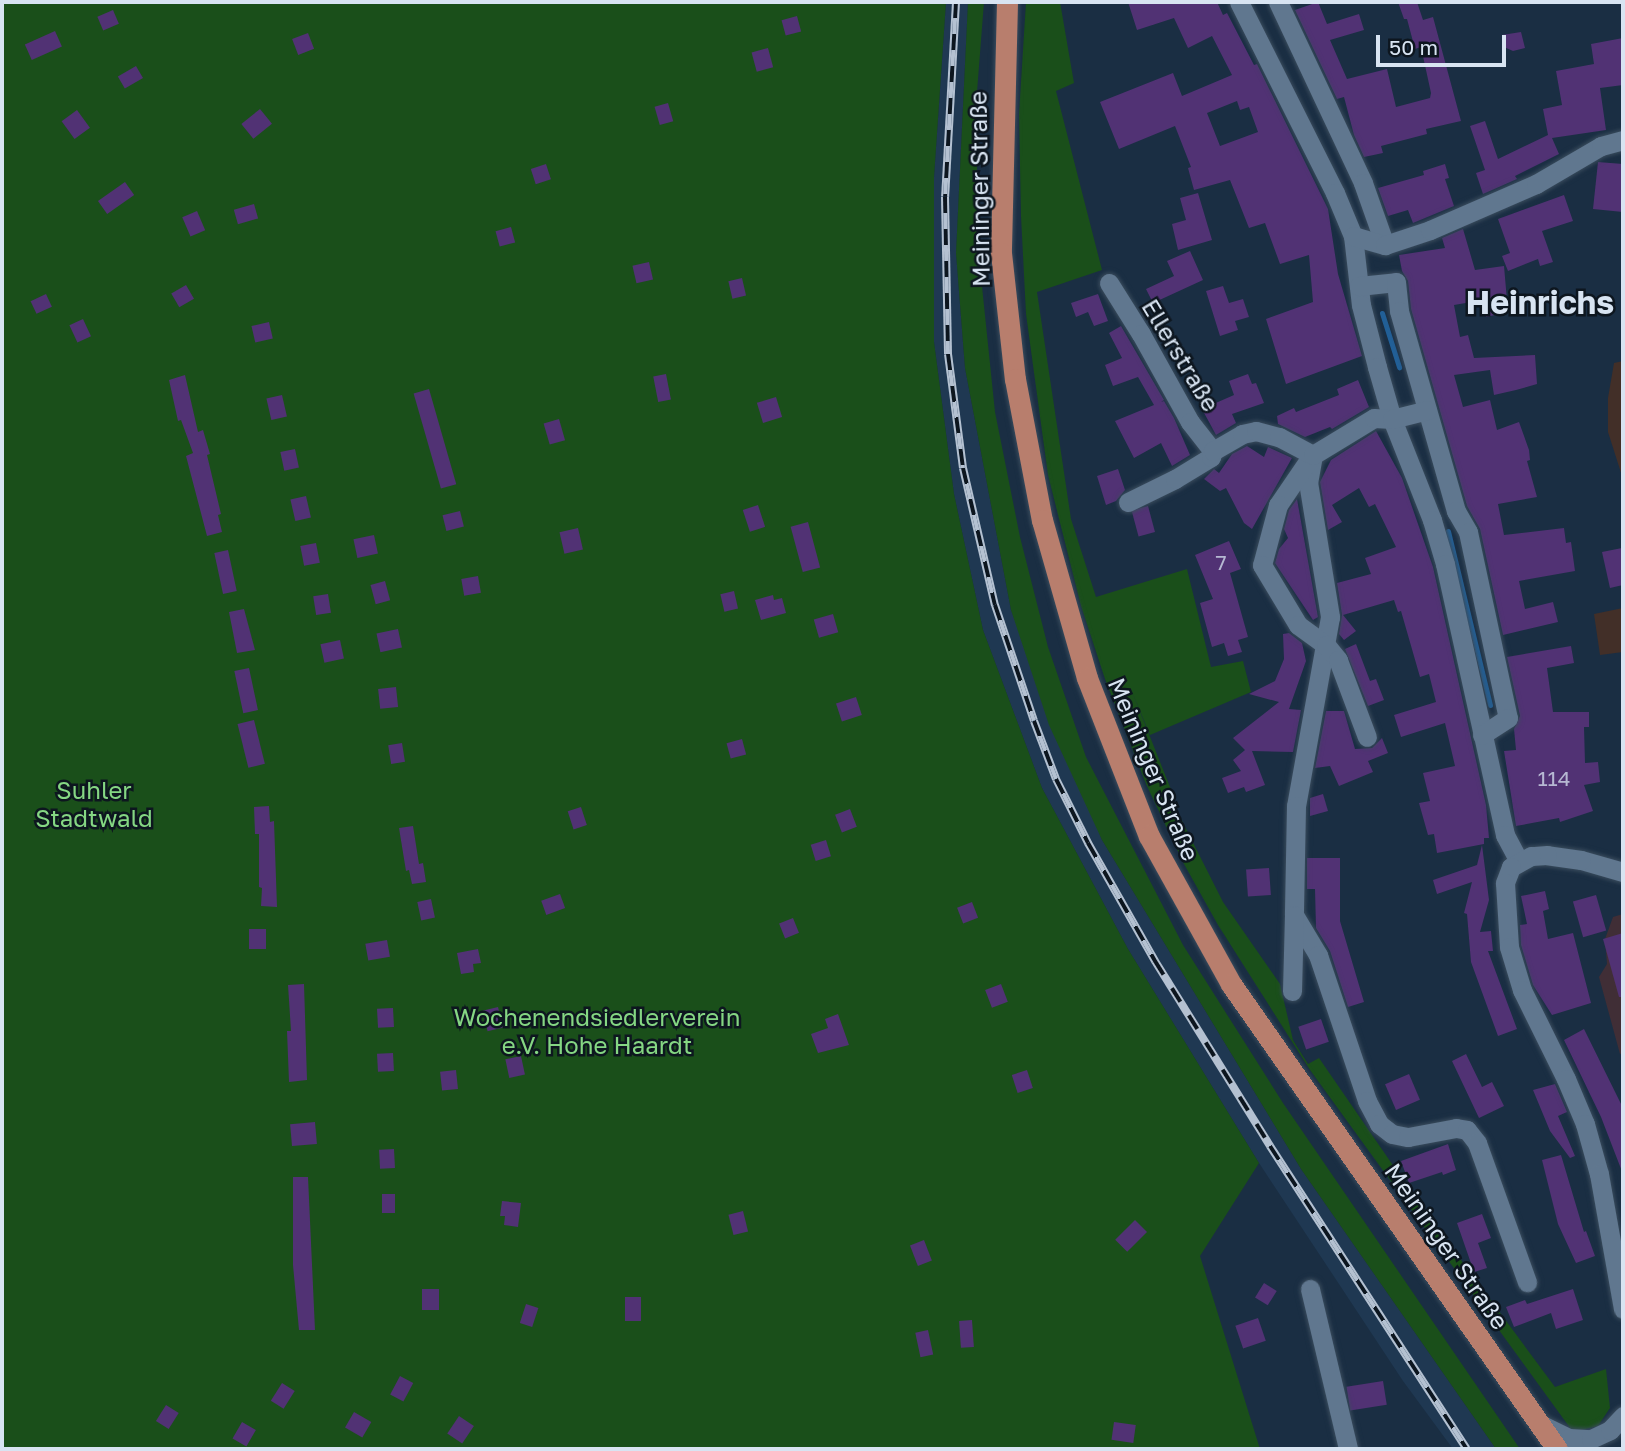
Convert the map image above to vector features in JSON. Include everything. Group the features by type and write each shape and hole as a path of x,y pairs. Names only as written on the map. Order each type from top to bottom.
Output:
{"main road":[{"name":"Meininger Straße","path":"1007,2 1002,253 1015,379 1042,520 1087,678 1149,836 1231,984 1557,1449"}],"street":[{"path":"1239,2 1329,181 1353,236 1365,320 1392,419 1508,718 1482,735"},
{"path":"1278,2 1363,183 1385,245"},
{"path":"1353,236 1385,245 1504,199 1601,146 1623,140"},
{"path":"1359,286 1395,282 1399,311 1455,512 1468,532 1471,617 1482,735 1505,835 1519,860"},
{"name":"Ellerstraße","path":"1109,284 1141,334 1190,422 1213,450"},
{"path":"1367,737 1338,660 1326,645 1298,625 1262,565 1278,505 1313,455 1374,418 1392,419 1427,410"},
{"path":"1128,502 1192,469 1211,457 1213,450 1242,434 1256,431 1279,437 1313,455"},
{"path":"1292,991 1296,806 1330,617 1308,482 1313,455"},
{"path":"1432,520 1455,512"},
{"path":"1623,872 1547,855 1519,860 1511,867 1505,883 1509,947 1522,990 1566,1079 1584,1124 1599,1174 1623,1309"},
{"path":"1294,915 1318,955 1367,1101 1379,1124 1392,1134 1409,1137 1456,1128 1467,1130 1477,1143 1527,1282"},
{"path":"1310,1289 1348,1449"},
{"path":"1540,1424 1570,1438 1591,1439 1610,1430 1623,1416"}],"shaded area":[{"path":"946,2 968,2 956,253 965,368 1011,610 1102,840 1301,1169 1496,1449 1453,1449 1403,1381 1259,1163 1128,949 1042,788 983,630 954,494 934,342 934,177"},
{"path":"1623,361 1623,479 1608,432 1608,398 1614,363"},
{"path":"1623,608 1623,652 1600,655 1594,614"},
{"path":"1623,914 1623,1053 1620,1054 1599,977 1607,964 1605,939 1613,917"}],"green space":[{"name":"Wochenendsiedlerverein e.V. Hohe Haardt","path":"2,2 946,2 934,177 934,342 954,494 983,630 1042,788 1128,949 1259,1163 1200,1256 1260,1449 2,1449"},
{"path":"968,2 984,2 977,92 977,238 995,412 1020,537 1048,647 1086,757 1183,945 1283,1103 1520,1449 1496,1449 1301,1169 1102,840 1049,725 1011,610 965,368 956,253"},
{"path":"1026,2 1060,2 1074,83 1056,91 1102,270 1037,292 1071,519 1096,597 1187,569 1211,667 1243,661 1251,692 1150,735 1131,689 1174,797 1171,799 1223,902 1280,984 1293,1040 1308,1064 1319,1058 1421,1206 1555,1387 1606,1369 1610,1408 1598,1426 1573,1432 1310,1070 1218,925 1184,864 1146,784 1105,679 1081,606 1048,475 1026,314 1021,216 1019,114"}],"building":[{"path":"1128,2 1217,2 1223,15 1227,13 1254,65 1257,64 1328,209 1338,274 1362,356 1286,384 1266,319 1313,302 1309,255 1280,264 1265,223 1249,228 1230,180 1194,190 1188,168 1191,167 1175,126 1119,149 1100,102 1173,73 1182,96 1232,75 1212,36 1188,48 1174,18 1137,30","holes":["1237,101 1240,110 1249,107 1258,132 1220,146 1207,113"]},
{"path":"1318,2 1327,24 1359,14 1364,30 1330,40 1347,79 1387,69 1396,107 1430,98 1431,93 1421,47 1415,49 1407,19 1404,19 1398,2 1417,2 1423,20 1433,17 1461,121 1426,129 1427,134 1381,146 1383,153 1364,157 1354,135 1344,97 1337,99 1295,10"},
{"path":"113,10 119,24 103,30 97,17"},
{"path":"797,16 801,31 786,36 782,20"},
{"path":"55,31 62,47 32,60 25,44"},
{"path":"1521,32 1525,48 1513,51 1504,47 1502,35"},
{"path":"308,33 314,49 298,55 292,39"},
{"path":"1623,38 1623,85 1600,88 1606,130 1552,138 1559,154 1515,176 1517,179 1483,194 1476,173 1485,170 1470,126 1485,121 1498,159 1548,135 1543,109 1562,105 1556,71 1594,64 1591,44"},
{"path":"768,48 773,67 757,72 752,52"},
{"path":"136,66 143,78 125,89 118,76"},
{"path":"668,103 673,121 660,125 655,107"},
{"path":"260,109 272,124 253,139 241,124"},
{"path":"77,110 90,128 75,139 62,121"},
{"path":"1598,162 1623,164 1623,212 1593,209"},
{"path":"546,164 551,179 536,184 531,169"},
{"path":"1445,164 1449,178 1445,179 1454,206 1413,223 1408,210 1388,216 1378,188 1424,175 1423,171"},
{"path":"125,182 134,195 107,214 98,201"},
{"path":"1198,193 1212,240 1178,250 1172,224 1186,220 1180,198"},
{"path":"1564,195 1573,221 1542,231 1553,262 1540,266 1538,259 1508,271 1502,256 1510,253 1498,219"},
{"path":"254,204 258,218 238,224 234,210"},
{"path":"197,211 205,230 190,237 182,217"},
{"path":"511,227 515,242 500,247 496,231"},
{"path":"1463,229 1475,270 1504,266 1508,312 1486,317 1483,300 1454,305 1460,337 1468,335 1474,358 1535,355 1537,384 1516,390 1494,395 1490,370 1454,375 1463,407 1490,400 1497,430 1519,422 1529,450 1530,460 1527,461 1537,497 1498,504 1504,535 1564,528 1566,543 1571,542 1575,571 1519,581 1525,609 1553,602 1558,622 1503,635 1480,529 1467,506 1411,309 1408,281 1402,271 1399,255 1445,248 1442,238"},
{"path":"1190,251 1203,280 1153,303 1146,289 1174,276 1167,261"},
{"path":"649,262 653,280 636,283 632,266"},
{"path":"742,278 746,296 732,299 728,281"},
{"path":"186,285 194,299 179,307 171,294"},
{"path":"1223,286 1229,303 1243,299 1249,317 1235,321 1238,330 1220,336 1206,291"},
{"path":"46,294 52,307 37,314 31,301"},
{"path":"1098,294 1108,321 1094,326 1088,312 1076,317 1071,303"},
{"path":"83,319 91,336 77,343 69,325"},
{"path":"269,322 273,339 255,343 251,326"},
{"path":"1121,326 1164,400 1161,402 1164,401 1174,418 1190,455 1172,466 1161,443 1134,458 1115,421 1154,405 1138,377 1113,386 1105,365 1122,358 1109,333"},
{"path":"666,374 671,400 658,402 653,376"},
{"path":"1248,374 1252,384 1256,383 1264,403 1232,414 1236,423 1216,435 1202,409 1234,395 1229,381"},
{"path":"185,375 198,432 203,430 210,454 207,455 221,514 218,515 222,532 207,536 186,456 193,453 181,420 178,421 169,380"},
{"path":"1358,380 1369,407 1332,429 1330,427 1305,437 1278,424 1277,416 1294,408 1296,412 1339,395 1337,389"},
{"path":"429,389 456,484 441,489 414,393"},
{"path":"282,395 287,416 271,420 266,399"},
{"path":"776,397 782,417 763,423 757,403"},
{"path":"559,419 565,440 550,445 544,423"},
{"path":"1376,431 1402,478 1433,567 1486,805 1489,838 1484,838 1484,844 1437,853 1434,834 1428,835 1419,803 1430,801 1423,773 1455,766 1445,723 1401,737 1394,715 1436,702 1429,674 1420,677 1401,611 1398,612 1394,600 1343,615 1356,631 1344,640 1339,634 1342,615 1337,583 1371,574 1365,558 1396,547 1375,504 1369,507 1359,488 1332,505 1342,522 1328,530 1320,482 1331,460"},
{"path":"1247,446 1264,457 1268,447 1292,458 1252,529 1244,523 1226,488 1220,491 1204,479 1214,469 1219,473 1232,454"},
{"path":"295,449 299,468 284,471 280,452"},
{"path":"1118,469 1125,490 1116,501 1106,505 1097,476"},
{"path":"306,496 311,517 295,521 290,500"},
{"path":"1297,499 1318,617 1313,620 1275,563 1279,549 1288,538 1284,529 1289,510"},
{"path":"758,505 765,527 750,532 743,510"},
{"path":"1148,506 1155,532 1139,536 1132,510"},
{"path":"460,511 464,527 446,531 443,515"},
{"path":"808,522 820,567 803,572 791,527"},
{"path":"578,528 583,549 564,554 559,532"},
{"path":"374,535 378,554 357,558 353,539"},
{"path":"1229,541 1241,569 1230,573 1248,637 1238,640 1242,652 1228,656 1224,643 1212,647 1200,603 1213,599 1195,555"},
{"path":"316,543 320,563 304,566 300,546"},
{"path":"1622,548 1623,585 1610,588 1602,552"},
{"path":"228,550 237,591 223,594 214,553"},
{"path":"478,576 481,593 464,596 461,579"},
{"path":"385,581 390,600 376,604 371,585"},
{"path":"734,591 738,609 724,612 720,594"},
{"path":"328,594 331,613 316,615 313,596"},
{"path":"773,595 774,600 782,598 786,613 761,620 755,600"},
{"path":"244,609 255,650 237,653 229,612"},
{"path":"833,614 838,632 819,638 814,620"},
{"path":"398,629 402,648 380,652 376,634"},
{"path":"1289,633 1302,643 1306,661 1289,709 1301,710 1293,752 1252,751 1265,785 1246,792 1244,787 1228,793 1222,778 1241,771 1233,760 1245,750 1233,738 1279,702 1249,694 1275,681 1284,659 1283,634"},
{"path":"340,640 344,659 324,663 320,644"},
{"path":"1356,644 1370,681 1376,679 1384,700 1368,706 1345,649"},
{"path":"1571,646 1574,663 1547,668 1553,712 1589,712 1589,727 1584,727 1585,763 1598,762 1600,782 1584,785 1593,811 1560,822 1559,818 1516,826 1504,751 1516,750 1514,729 1520,716 1507,657"},
{"path":"249,668 258,710 243,713 234,671"},
{"path":"396,687 398,707 380,709 378,689"},
{"path":"856,697 862,715 842,722 836,703"},
{"path":"1326,711 1344,711 1355,749 1372,748 1382,738 1388,753 1368,761 1373,772 1339,786 1330,766 1315,768"},
{"path":"254,720 265,764 248,768 238,724"},
{"path":"742,739 746,754 731,759 727,743"},
{"path":"402,743 405,762 391,764 388,745"},
{"path":"1323,794 1328,811 1310,816 1310,798"},
{"path":"269,806 270,822 274,821 277,907 261,906 262,888 259,887 259,834 255,834 254,807"},
{"path":"581,807 587,825 574,829 568,811"},
{"path":"850,809 857,827 842,832 835,815"},
{"path":"413,826 419,864 423,863 426,882 412,884 409,870 406,871 399,828"},
{"path":"826,840 831,856 816,861 811,845"},
{"path":"1482,845 1489,900 1480,932 1491,931 1493,951 1488,951 1517,1029 1498,1036 1471,962 1467,914 1464,913 1472,882 1437,894 1433,880 1477,865"},
{"path":"1307,858 1340,858 1340,921 1364,1002 1348,1007 1330,951 1316,928 1315,889 1307,889"},
{"path":"1269,868 1271,895 1248,897 1246,870"},
{"path":"1545,891 1549,909 1543,911 1548,939 1573,933 1591,1003 1552,1015 1533,985 1521,945 1520,925 1527,924 1521,896"},
{"path":"560,894 565,908 546,915 541,901"},
{"path":"1596,895 1606,931 1583,937 1573,902"},
{"path":"431,899 435,918 421,920 417,902"},
{"path":"972,902 978,918 963,924 957,908"},
{"path":"793,918 799,933 785,938 779,924"},
{"path":"249,929 266,929 266,949 249,949"},
{"path":"1623,933 1623,997 1619,997 1603,939"},
{"path":"387,940 390,957 368,961 365,944"},
{"path":"478,949 481,963 473,964 474,972 461,974 457,953"},
{"path":"304,984 307,1080 289,1082 287,1031 291,1031 288,985"},
{"path":"1001,984 1008,1002 992,1008 985,990"},
{"path":"498,1007 503,1027 488,1031 482,1011"},
{"path":"393,1008 394,1027 378,1028 377,1009"},
{"path":"838,1014 849,1045 818,1053 811,1034 828,1028 825,1019"},
{"path":"1321,1019 1329,1042 1306,1050 1298,1027"},
{"path":"1584,1029 1623,1108 1623,1174 1601,1117 1564,1040"},
{"path":"393,1053 394,1071 378,1072 377,1054"},
{"path":"1466,1054 1482,1087 1492,1082 1504,1106 1479,1118 1452,1061"},
{"path":"521,1056 525,1075 509,1078 505,1059"},
{"path":"456,1070 458,1089 442,1091 440,1072"},
{"path":"1027,1070 1033,1088 1018,1093 1012,1075"},
{"path":"1409,1074 1420,1100 1396,1110 1385,1084"},
{"path":"1555,1084 1567,1112 1558,1116 1575,1156 1570,1158 1550,1131 1533,1090"},
{"path":"315,1122 317,1144 292,1146 290,1124"},
{"path":"1448,1144 1456,1170 1409,1183 1401,1161"},
{"path":"394,1149 395,1168 380,1169 379,1150"},
{"path":"1561,1155 1584,1232 1586,1231 1595,1256 1576,1263 1558,1224 1542,1160"},
{"path":"293,1177 308,1177 315,1330 299,1330 293,1265"},
{"path":"382,1194 395,1194 395,1213 382,1213"},
{"path":"502,1201 521,1203 518,1227 504,1225 505,1216 500,1216"},
{"path":"743,1211 748,1231 734,1235 728,1215"},
{"path":"1482,1214 1491,1238 1478,1243 1487,1268 1474,1272 1457,1223"},
{"path":"1135,1220 1147,1232 1127,1252 1115,1240"},
{"path":"924,1240 932,1261 918,1266 910,1245"},
{"path":"1264,1283 1277,1291 1268,1305 1255,1297"},
{"path":"422,1289 439,1289 439,1310 422,1310"},
{"path":"1573,1289 1583,1320 1556,1329 1551,1313 1514,1327 1506,1307 1525,1300 1527,1304"},
{"path":"625,1297 641,1297 641,1321 625,1321"},
{"path":"526,1304 538,1308 532,1327 520,1323"},
{"path":"1258,1318 1266,1341 1243,1349 1235,1326"},
{"path":"972,1320 974,1347 961,1348 959,1321"},
{"path":"928,1330 933,1354 920,1357 915,1333"},
{"path":"400,1376 413,1383 403,1402 390,1395"},
{"path":"1383,1381 1387,1405 1350,1410 1346,1387"},
{"path":"282,1383 295,1391 284,1409 271,1401"},
{"path":"166,1405 179,1413 169,1429 156,1421"},
{"path":"354,1412 371,1422 362,1438 345,1428"},
{"path":"459,1416 474,1426 462,1443 447,1433"},
{"path":"242,1422 256,1430 246,1446 232,1438"},
{"path":"1114,1422 1136,1425 1133,1443 1111,1440"}],"waterway":[{"path":"1382,313 1399,367"},
{"path":"1448,531 1490,705"}],"railway":[{"path":"956,2 945,197 948,354 963,468 995,605 1034,721 1056,779 1088,843 1155,961 1270,1146 1467,1449"}],"district":[{"name":"Heinrichs","path":"1540,302"}],"park label":[{"name":"Suhler Stadtwald","path":"94,804"}]}
